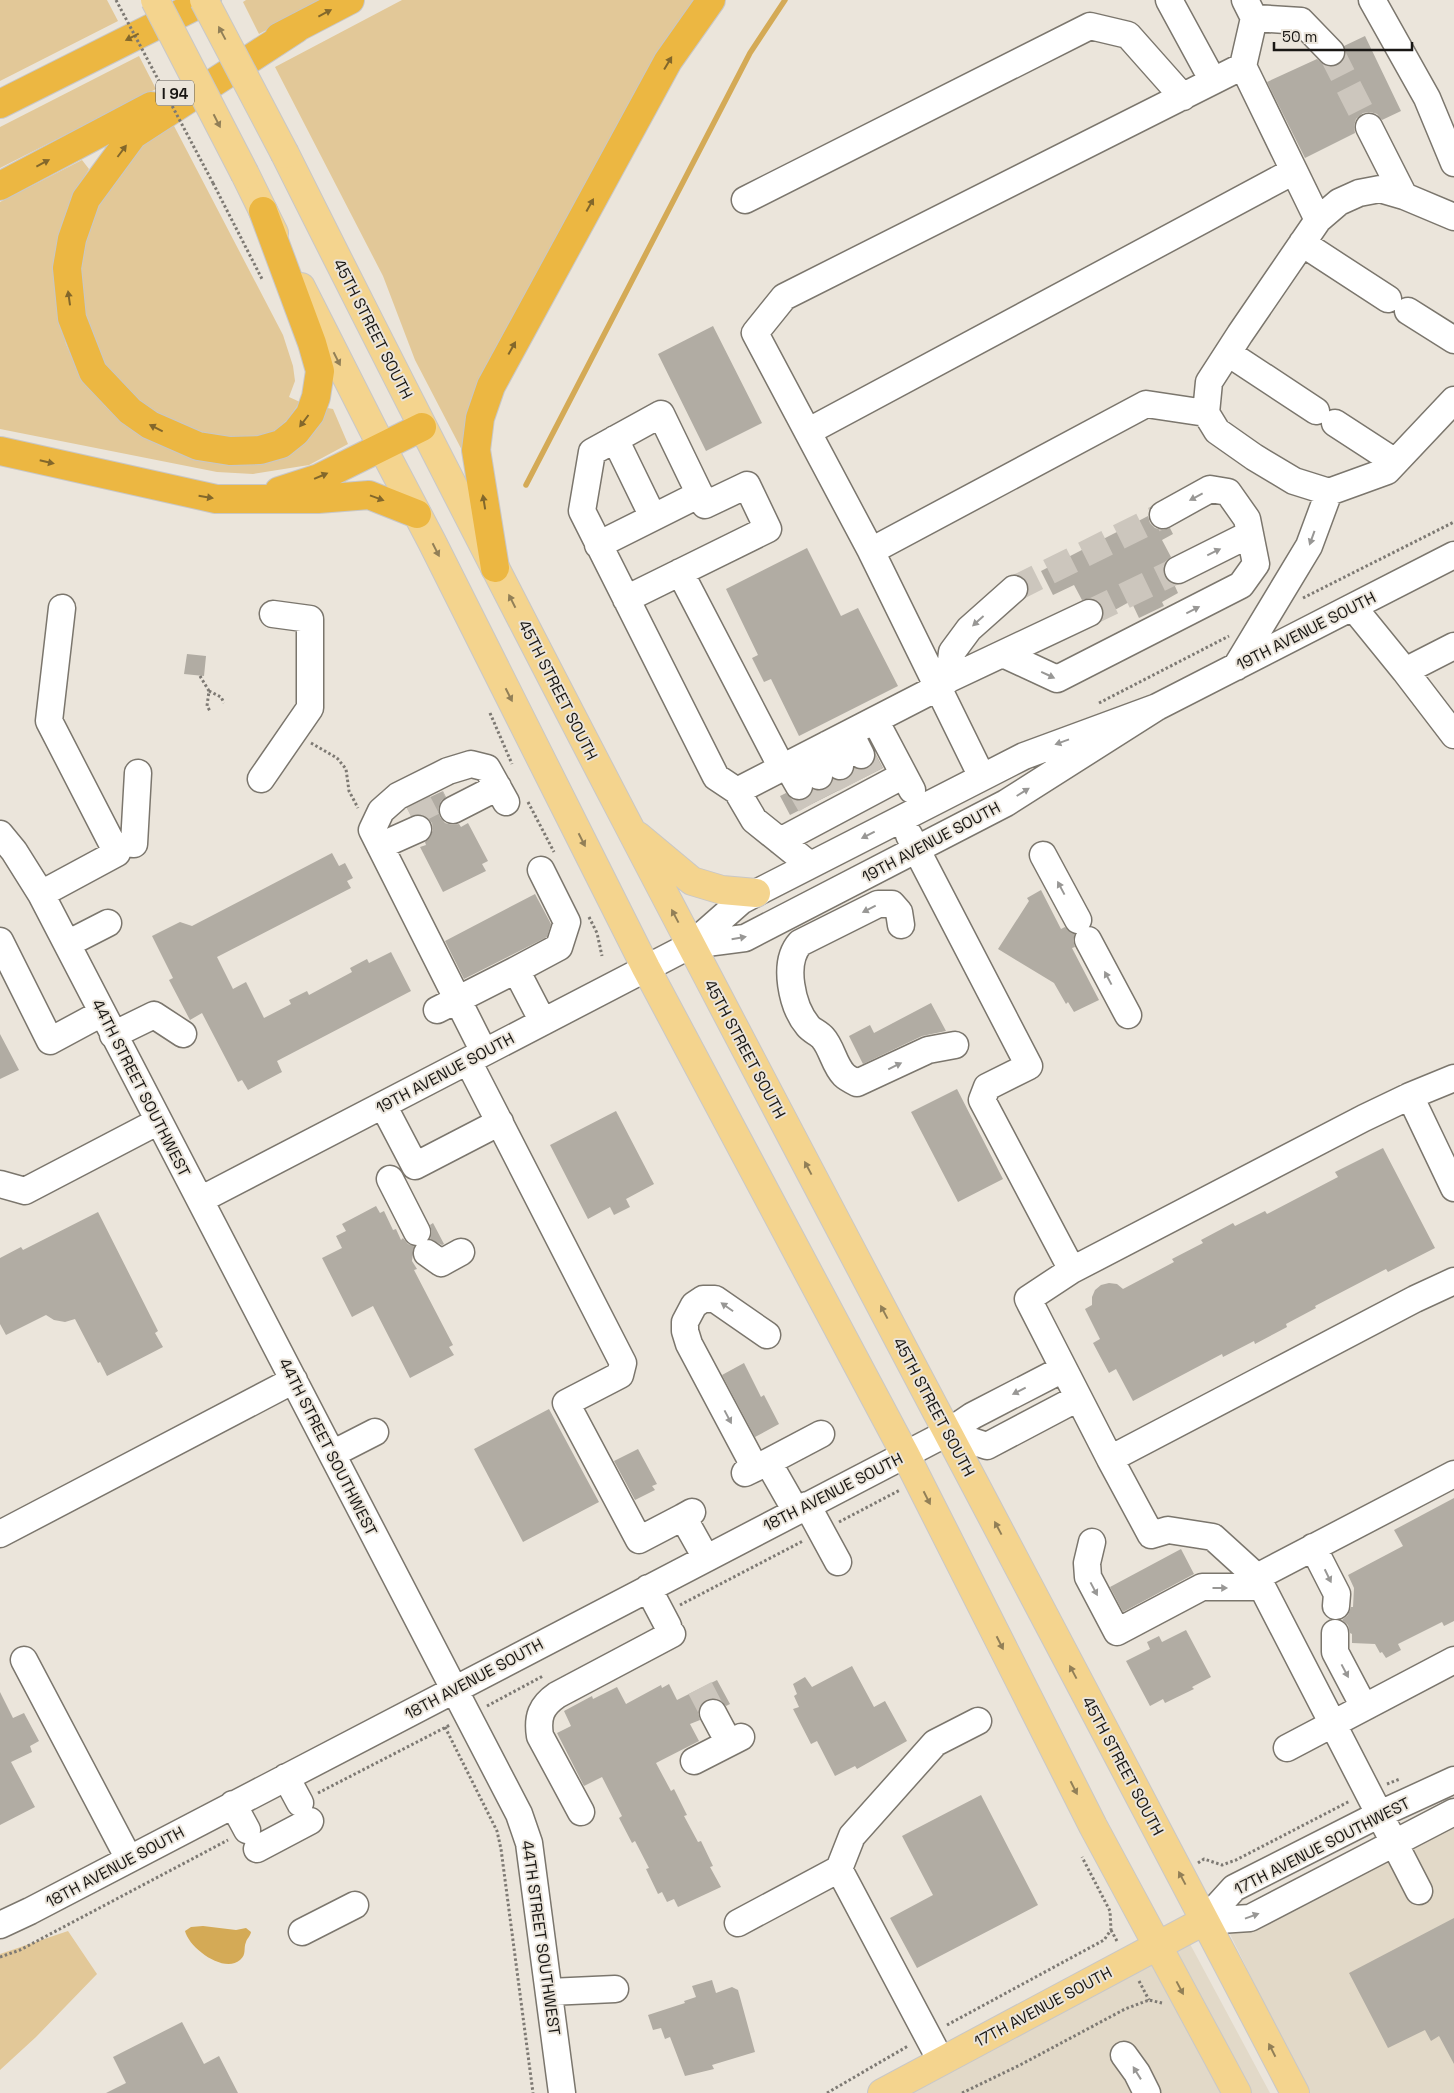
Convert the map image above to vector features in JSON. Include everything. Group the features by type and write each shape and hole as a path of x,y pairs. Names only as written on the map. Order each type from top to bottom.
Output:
{"highway":[{"path":"0,104 206,0"},
{"name":"I 94","path":"0,186 350,0"},
{"path":"495,568 476,450 480,418 491,386 668,61 710,0"},
{"path":"263,211 312,343 320,371 316,397 310,414 296,432 281,444 260,450 230,451 198,446 150,425 130,411 93,372 79,339 71,310 67,268 72,238 86,199 133,135 296,29"},
{"path":"259,498 319,478 422,428"},
{"path":"0,451 196,496 242,500 259,498 318,499 369,495 417,514"}],"main road":[{"path":"155,0 245,174 646,968 906,1454 1092,1826 1121,1906 1157,1945 1236,2093"},
{"name":"45TH STREET SOUTH","path":"206,0 422,428 630,830 1295,2093"},
{"path":"630,830 692,881 722,890 756,893"},
{"name":"17TH AVENUE SOUTH","path":"882,2093 1204,1921"}],"street":[{"path":"1169,0 1213,81"},
{"path":"1372,0 1427,98 1454,163"},
{"path":"1318,220 1243,66 1250,9 1300,21 1331,52"},
{"path":"745,200 1090,26 1128,35 1182,97"},
{"path":"982,778 943,683 755,333 784,297 1243,66"},
{"path":"1369,127 1404,196"},
{"path":"809,431 1294,171"},
{"path":"1453,404 1387,471 1329,492 1294,481 1254,457 1217,431 1206,413 1209,382 1318,220 1339,202 1359,193 1380,189 1404,196 1454,217"},
{"path":"1302,243 1454,340"},
{"path":"1228,353 1395,462"},
{"path":"871,551 1146,404 1206,413"},
{"path":"626,599 768,529 747,485 706,505 661,414 592,452 582,511 598,544 716,777 737,791 754,820 810,865"},
{"path":"615,439 653,517"},
{"path":"1003,654 1057,679 1241,585 1256,564 1247,519 1228,492 1210,489 1163,515"},
{"path":"1236,667 1309,546 1329,492"},
{"path":"598,544 700,494"},
{"path":"1178,570 1250,534"},
{"name":"19TH AVENUE SOUTH","path":"691,945 745,938 1006,803 1157,707 1454,556"},
{"path":"680,572 831,778"},
{"path":"1241,585 1267,617"},
{"path":"943,683 952,652 969,629 1014,589"},
{"path":"1353,607 1454,735"},
{"path":"41,894 117,853 49,721 62,608"},
{"path":"780,840 831,778 875,720 943,683 1089,613"},
{"path":"261,779 310,708 310,619 273,614"},
{"path":"1405,671 1454,646"},
{"name":"19TH AVENUE SOUTH","path":"200,1200 691,945 742,901 810,865 1024,756 1157,707"},
{"path":"875,720 904,775 917,850 1029,1066 987,1087 982,1100 1072,1270"},
{"path":"507,785 488,768 470,764 448,771 398,796 381,811 372,830 448,1005 476,1057 500,1122 624,1362 620,1375 566,1403 639,1540 688,1515 706,1558"},
{"path":"134,844 138,773"},
{"path":"737,791 831,778 904,775"},
{"path":"449,803 507,785"},
{"path":"377,840 414,821"},
{"name":"44TH STREET SOUTHWEST","path":"0,834 14,850 41,894 519,1814 529,1843 562,2093"},
{"path":"1044,855 1128,1015"},
{"path":"448,1005 559,947 567,922 549,864"},
{"path":"901,925 899,912 892,904 878,904 800,943 794,950 792,957 791,982 794,996 808,1026 824,1038 844,1075 857,1083 928,1050 955,1045"},
{"path":"67,944 108,923"},
{"path":"0,941 50,1041 108,1024 154,1015 183,1034"},
{"path":"516,970 543,1022"},
{"path":"1419,1891 1260,1582 1213,1537 1168,1530 1151,1535 1028,1299 1072,1270 1364,1118 1454,1078"},
{"path":"1410,1096 1454,1188"},
{"path":"383,1105 415,1166 500,1122"},
{"path":"0,1204 159,1122"},
{"path":"390,1179 422,1242 441,1263 461,1252"},
{"path":"0,1184 25,1191"},
{"path":"1110,1459 1415,1298 1454,1281"},
{"path":"767,1335 715,1299 703,1299 694,1305 685,1322 685,1331 689,1344 755,1468 802,1508 838,1562"},
{"name":"18TH AVENUE SOUTH","path":"0,1925 30,1912 233,1804 947,1433 972,1416 1063,1369"},
{"path":"0,1534 294,1380"},
{"path":"947,1433 987,1446 1078,1398"},
{"path":"332,1454 374,1432"},
{"path":"755,1468 821,1434"},
{"path":"977,1489 987,1446"},
{"path":"1092,1542 1087,1563 1088,1578 1117,1632 1202,1588 1260,1582 1313,1547 1454,1474"},
{"path":"1313,1547 1337,1594 1336,1606"},
{"path":"581,1812 540,1736 538,1725 540,1713 546,1702 557,1694 670,1630 648,1588"},
{"path":"1335,1633 1335,1652 1364,1707"},
{"path":"24,1660 129,1859"},
{"path":"1287,1748 1454,1660"},
{"path":"694,1761 735,1740 713,1713"},
{"path":"738,1923 838,1869 852,1836 935,1743 978,1721"},
{"path":"233,1804 252,1840 305,1812 286,1777"},
{"name":"17TH AVENUE SOUTHWEST","path":"1204,1921 1234,1888 1380,1814 1454,1780"},
{"path":"1394,1844 1402,1824 1454,1792"},
{"name":"17TH AVENUE SOUTHWEST","path":"1204,1921 1250,1918 1454,1812"},
{"path":"838,1869 941,2061"},
{"path":"302,1932 355,1905"},
{"path":"549,1992 614,1989"},
{"path":"1124,2055 1137,2073 1147,2093"}],"path":[{"path":"116,0 266,288"},
{"path":"200,676 209,691 220,697 224,703"},
{"path":"209,691 207,706 210,711"},
{"path":"486,704 507,785 549,864"},
{"path":"306,740 337,758 346,769 349,791 359,809"},
{"path":"588,916 597,933 602,956"},
{"path":"445,1727 497,1831 503,1859 533,2093"},
{"path":"1180,1874 1204,1859 1222,1865 1236,1860 1335,1808"},
{"path":"0,1957 20,1950 252,1840"},
{"path":"826,2093 927,2035 1104,1940 1111,1930 1121,1906 1080,1854"},
{"path":"962,2093 1020,2065 1126,2009 1149,2000"}],"shaded area":[{"path":"0,0 107,0 118,21 0,81"},
{"path":"246,0 323,0 259,34 243,2"},
{"path":"402,0 696,0 466,458 415,360 383,276 275,67"},
{"path":"139,56 156,89 0,168 0,127"},
{"path":"173,124 283,335 293,366 295,381 289,397 300,402 288,419 276,430 263,436 206,439 146,411 106,371 95,351 77,284 92,207 138,149"},
{"path":"82,160 89,169 78,188 59,318 66,344 76,367 89,387 106,407 127,426 147,439 170,449 190,456 240,464 322,407 333,409 348,444 309,465 253,474 217,472 0,429 0,202"},
{"path":"1454,1809 1454,2093 1308,2093 1227,1928"},
{"path":"203,1926 236,1930 246,1928 251,1932 246,1941 242,1958 233,1963 225,1964 208,1957 200,1951 193,1945 185,1931 191,1927"},
{"path":"68,1931 97,1974 36,2037 0,2070 0,1954"},
{"path":"1190,1944 1270,2093 908,2093"}],"building":[{"path":"1365,36 1401,111 1382,120 1377,114 1363,113 1356,119 1355,133 1305,158 1267,82 1317,59 1326,66 1335,66 1342,62 1345,57 1344,46"},
{"path":"713,326 762,423 706,451 658,354"},
{"path":"1148,516 1150,523 1155,528 1162,530 1170,528 1173,534 1162,540 1171,557 1165,562 1163,570 1165,577 1174,584 1178,593 1162,602 1164,606 1139,618 1131,601 1104,616 1103,607 1098,601 1091,598 1082,600 1074,585 1053,595 1041,571"},
{"path":"807,548 841,616 858,608 898,686 799,736 771,679 764,682 752,658 758,655 726,589"},
{"path":"187,654 206,656 204,676 184,674"},
{"path":"875,753 883,768 790,815 780,796 786,793 792,799 798,801 806,799 813,789 819,791 827,789 833,779 840,781 848,779 855,768 861,770 868,768 874,763"},
{"path":"443,791 446,797 441,801 438,809 440,817 445,823 459,824 461,827 468,823 488,861 482,864 486,871 443,892 420,847 426,845 425,842 430,837 433,830 432,823 427,817 420,814 411,816 407,808"},
{"path":"332,853 339,866 345,863 353,878 347,881 351,888 217,957 233,989 246,982 264,1018 291,1004 289,1000 307,991 309,995 352,972 350,968 367,959 369,963 391,952 411,991 277,1061 282,1072 248,1090 242,1080 238,1082 202,1013 190,1020 169,980 173,978 152,936 180,922 192,926"},
{"path":"1041,890 1061,929 1065,927 1075,934 1073,940 1075,947 1072,948 1099,1000 1074,1012 1068,1002 1066,1004 1054,983 998,949 1029,901 1027,898"},
{"path":"535,894 551,924 547,937 464,979 445,941"},
{"path":"931,1003 946,1031 922,1036 863,1064 849,1036 870,1025 874,1033"},
{"path":"0,1034 19,1070 0,1079"},
{"path":"957,1089 1003,1179 958,1202 911,1112"},
{"path":"616,1111 654,1184 626,1199 630,1207 614,1215 610,1207 588,1219 550,1145"},
{"path":"1383,1148 1435,1248 1388,1272 1386,1269 1315,1306 1316,1308 1286,1324 1287,1327 1255,1344 1254,1341 1223,1357 1222,1354 1133,1401 1116,1369 1109,1373 1093,1343 1100,1339 1085,1309 1092,1305 1092,1297 1095,1290 1101,1285 1109,1283 1117,1284 1123,1289 1174,1262 1172,1259 1203,1243 1201,1240 1233,1223 1235,1226 1265,1211 1267,1214 1338,1177 1335,1172"},
{"path":"376,1206 380,1213 384,1211 393,1230 396,1229 401,1240 403,1238 408,1244 414,1246 412,1261 417,1269 414,1270 453,1345 449,1347 454,1355 410,1378 373,1306 352,1317 322,1258 342,1248 336,1236 346,1231 342,1224"},
{"path":"98,1212 158,1331 155,1333 163,1347 107,1376 75,1319 65,1322 54,1320 46,1315 6,1335 0,1324 0,1258 21,1247 23,1250"},
{"path":"433,1223 444,1244 442,1245 430,1239 432,1232 430,1225"},
{"path":"744,1363 761,1397 764,1395 779,1424 755,1437 722,1375"},
{"path":"549,1409 599,1502 523,1542 474,1449"},
{"path":"638,1449 657,1484 652,1486 655,1490 635,1500 614,1461"},
{"path":"1454,1498 1454,1621 1444,1626 1442,1622 1398,1644 1401,1650 1386,1658 1382,1652 1380,1653 1375,1644 1352,1643 1352,1634 1348,1625 1342,1620 1348,1615 1351,1607 1353,1607 1354,1588 1348,1575 1403,1546 1394,1530"},
{"path":"1181,1549 1194,1574 1123,1612 1110,1587"},
{"path":"1186,1630 1211,1677 1192,1687 1194,1689 1165,1703 1163,1699 1150,1706 1126,1661 1150,1649 1147,1642 1159,1636 1162,1642"},
{"path":"852,1666 874,1707 885,1701 907,1741 857,1769 855,1766 835,1776 817,1741 811,1744 793,1709 799,1707 794,1696 797,1694 793,1684 805,1677 812,1687"},
{"path":"717,1680 730,1704 726,1706 714,1698 706,1700 700,1706 698,1713 700,1720 690,1724 699,1741 656,1763 671,1791 674,1789 687,1815 684,1816 698,1842 701,1841 713,1866 710,1867 721,1887 678,1907 674,1899 667,1902 662,1892 658,1894 646,1869 649,1868 635,1841 632,1843 619,1818 622,1816 602,1777 584,1786 557,1733 571,1726 564,1711 592,1696 593,1699 617,1687 626,1704 661,1685 662,1688 669,1684 677,1700"},
{"path":"0,1692 13,1718 24,1713 39,1741 30,1746 32,1752 11,1762 35,1807 0,1825"},
{"path":"981,1795 1038,1905 917,1968 890,1918 933,1895 902,1836"},
{"path":"1454,1918 1454,2064 1439,2036 1431,2041 1425,2030 1388,2048 1349,1973"},
{"path":"712,1980 716,1993 732,1987 738,1990 755,2052 712,2065 714,2069 685,2076 670,2037 665,2039 661,2028 653,2030 648,2015 685,2003 684,2001 696,1997 692,1986"},
{"path":"182,2022 204,2064 219,2056 238,2093 106,2093 126,2083 113,2057"}],"waterway":[{"path":"526,485 750,53 785,0"}],"tunnel":[{"path":"1331,52 1369,127"},
{"path":"1014,589 1163,515"},
{"path":"1089,613 1178,570"},
{"path":"861,755 871,774"},
{"path":"840,766 850,785"},
{"path":"819,776 829,795"},
{"path":"799,786 810,805"},
{"path":"410,814 445,796"},
{"path":"700,1688 713,1713"}]}
